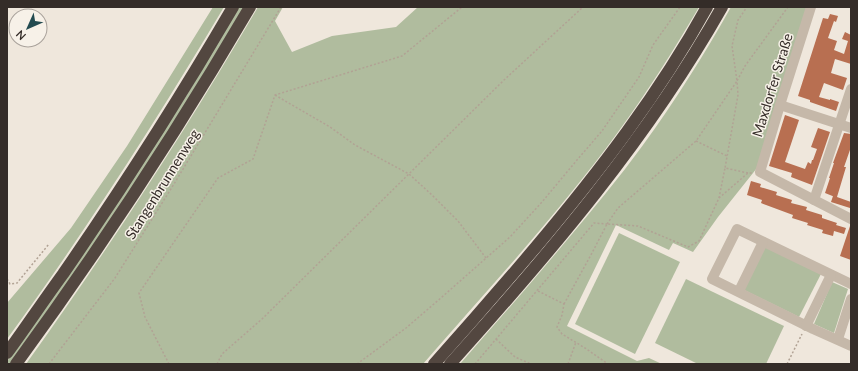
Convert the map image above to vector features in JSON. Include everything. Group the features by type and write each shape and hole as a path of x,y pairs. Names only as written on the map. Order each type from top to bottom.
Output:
{"highway":[{"path":"7,353 86,241 122,186 233,7"},
{"path":"16,364 95,253 138,189 250,7"},
{"path":"434,364 580,194 642,112 708,7"},
{"path":"450,364 544,256 616,167 672,89 722,7"}],"street":[{"name":"Maxdorfer Straße","path":"760,172 811,7"},
{"path":"814,200 851,89"},
{"path":"780,105 851,128"},
{"path":"760,172 851,219"},
{"path":"851,284 737,229 712,279 739,291 806,326 851,346"},
{"path":"739,291 763,242"},
{"path":"806,326 831,275"},
{"path":"838,339 851,298"}],"path":[{"name":"Stangenbrunnenweg","path":"49,364 115,278 178,178 281,7"},
{"path":"275,95 402,56 462,7"},
{"path":"218,364 222,354 262,319 504,80 583,7"},
{"path":"357,364 406,328 486,258 510,236 542,202 602,131 639,77 653,45 680,7"},
{"path":"475,364 594,223 638,226 688,247 699,241 719,198 728,156 738,95 732,46 738,20 747,7"},
{"path":"611,364 608,364 562,334 557,327 562,315 564,304 607,224 618,208 696,141 737,81 745,66 788,7"},
{"path":"275,95 330,127 355,145 409,174 458,221 486,258"},
{"path":"169,364 145,317 139,294 218,178 253,159 275,95"},
{"path":"696,141 728,156"},
{"path":"725,168 748,173 760,172"},
{"path":"719,198 748,173"},
{"path":"7,279 10,284 17,283 49,244"},
{"path":"538,291 564,304"},
{"path":"786,364 806,326"},
{"path":"496,339 515,357 531,364"},
{"path":"568,364 576,342"}],"green space":[{"path":"213,7 224,7 119,176 36,299 7,339 7,303 71,228 127,146"},
{"path":"239,7 244,7 177,118 99,238 10,364 7,364 7,361 35,323 185,98"},
{"path":"258,7 283,7 275,21 292,52 332,36 396,27 418,7 699,7 650,86 618,132 572,192 423,364 26,364 87,277 146,188 231,53"},
{"path":"731,7 810,7 757,168 718,217 693,252 673,243 669,250 616,225 567,326 637,361 649,358 662,364 460,364 554,256 634,157 689,78"},
{"path":"619,233 680,262 635,354 575,324"},
{"path":"766,245 822,272 799,317 744,290"},
{"path":"686,279 784,326 766,364 698,364 655,343"},
{"path":"832,282 848,289 834,333 814,324"}],"building":[{"path":"830,14 838,16 836,22 834,21 828,38 837,41 834,50 844,54 848,41 842,39 845,32 851,35 851,64 835,59 831,73 847,78 843,90 824,83 819,97 839,102 836,111 798,96 823,18 828,19"},
{"path":"785,115 799,120 785,162 805,169 808,162 811,164 817,149 811,147 818,128 830,132 812,185 791,177 792,173 769,166"},
{"path":"844,133 851,134 851,147 844,167 846,167 837,197 851,202 850,208 831,202 833,196 825,193 833,163"},
{"path":"751,181 761,184 760,187 777,192 776,195 792,200 791,203 807,207 806,210 822,215 822,218 846,228 844,234 834,231 833,236 822,233 823,230 792,218 793,215 761,203 762,200 747,195"},
{"path":"851,226 851,260 840,256"}]}
